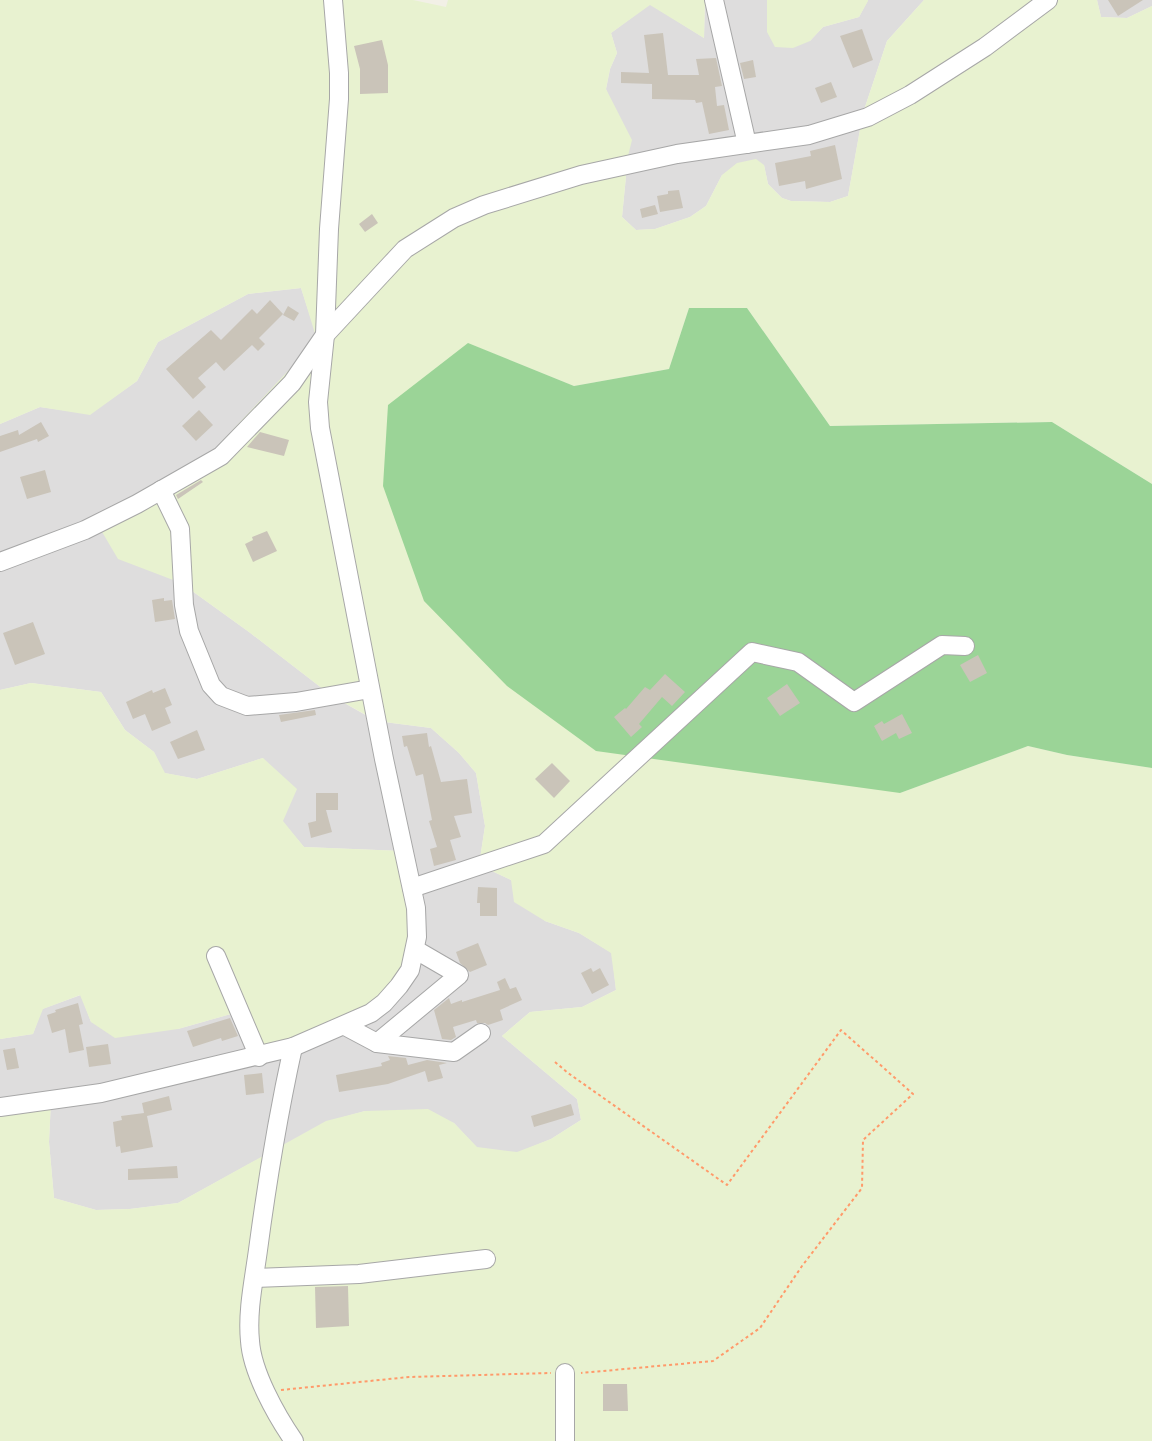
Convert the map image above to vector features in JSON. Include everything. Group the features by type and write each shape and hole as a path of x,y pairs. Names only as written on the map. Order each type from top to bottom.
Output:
{"street":[{"path":"0,1107 101,1093 259,1057 292,1047 371,1013 384,1004 410,970 416,950 416,908 370,689 320,428 318,402 339,99 333,0"},
{"path":"714,0 747,144"},
{"path":"0,562 85,530 221,456 292,383 324,335 405,249 454,218 484,204 581,175 677,154 808,135 868,117 889,108 985,47 1048,0"},
{"path":"161,490 180,529 184,605 189,632 211,685 221,696 247,706 296,702 370,689"},
{"path":"412,888 544,844 752,652 798,662 854,702 942,645 965,646"},
{"path":"377,1043 459,975 416,950"},
{"path":"216,956 259,1057"},
{"path":"345,1026 377,1043 454,1052 481,1033"},
{"path":"292,1047 271,1156 250,1316 250,1343 259,1376 292,1441"},
{"path":"255,1278 359,1274 486,1259"},
{"path":"565,1372 565,1441"}],"path":[{"path":"267,1391 409,1377 565,1372 585,1374 713,1361 760,1328 802,1266 862,1188 863,1140 913,1094 841,1030 727,1185 555,1062"}],"shaded area":[{"path":"705,0 767,0 767,31 810,41 823,27 859,17 868,0 924,0 887,41 863,113 848,196 830,202 791,201 782,198 768,184 764,165 722,175 706,206 690,217 655,229 636,230 622,217 628,156 606,89 610,69 617,53 611,33 650,4 704,38"},
{"path":"1097,0 1152,0 1152,6 1127,18 1101,17"},
{"path":"301,288 318,340 212,452 181,583 332,696 376,721 431,728 459,753 476,773 485,826 479,865 511,880 545,921 579,933 612,953 616,990 582,1007 530,1012 502,1036 577,1099 581,1120 551,1139 517,1153 477,1148 454,1123 389,1111 365,1111 326,1122 178,1203 130,1209 96,1210 54,1198 49,1142 51,1100 0,1108 0,1039 33,1034 42,1009 81,995 91,1022 178,1029 238,1012 402,851 304,847 282,821 263,758 197,779 164,773 154,752 125,730 101,692 31,683 0,690 0,424 40,407 90,414 137,381 158,342 248,294"}],"green space":[{"path":"0,0 413,0 446,7 448,0 705,0 704,38 650,5 611,33 617,53 610,69 606,89 632,140 628,156 622,217 636,230 655,229 690,217 706,206 722,175 737,163 756,159 764,165 768,184 782,198 791,201 830,202 848,196 863,113 887,41 924,0 1097,0 1101,17 1127,18 1152,6 1152,484 1052,422 830,426 747,308 689,308 669,369 574,386 467,343 900,793 1028,746 1067,755 1152,768 1152,1441 0,1441 0,1108 51,1100 49,1142 54,1198 96,1210 130,1209 178,1203 326,1121 365,1111 428,1109 454,1123 477,1147 517,1152 551,1139 581,1120 577,1099 502,1036 530,1012 582,1007 616,990 611,953 579,933 545,921 514,902 511,880 479,865 485,826 476,773 459,753 431,728 377,721 332,696 181,583 118,559 98,525 212,452 317,340 301,288 248,294 158,342 137,381 90,415 40,407 0,424"},
{"path":"767,0 868,1 859,17 823,27 810,41 793,48 775,47 767,32"},
{"path":"689,308 747,308 830,426 1052,422 1152,484 1152,768 1067,755 1028,746 900,793 596,751 507,686 424,601 383,486 388,405 468,343 574,386 669,369"},
{"path":"31,683 101,692 125,730 154,752 165,773 197,779 263,758 297,789 283,821 304,847 402,851 420,936 396,992 265,1056 238,1012 178,1029 115,1038 91,1022 80,995 43,1009 33,1034 0,1039 0,690"}],"building":[{"path":"1108,0 1143,0 1118,16"},
{"path":"862,29 873,60 853,68 840,36"},
{"path":"663,33 668,75 699,75 696,59 716,58 722,86 715,87 717,106 724,105 729,130 709,134 702,102 652,99 652,84 621,83 621,72 649,73 644,35"},
{"path":"382,40 388,65 388,93 360,94 360,69 354,46"},
{"path":"753,60 756,77 744,79 740,63"},
{"path":"831,82 837,97 821,103 815,88"},
{"path":"835,145 842,179 806,189 805,181 779,186 775,163 811,156 810,151"},
{"path":"679,190 683,208 660,212 657,196 668,194 668,191"},
{"path":"655,205 658,214 642,218 640,209"},
{"path":"372,214 378,223 365,232 359,224"},
{"path":"270,300 283,314 259,338 265,344 258,351 252,345 224,371 216,362 198,378 206,387 193,399 166,369 211,330 221,340 252,309 257,314"},
{"path":"288,306 299,313 294,321 283,315"},
{"path":"199,410 213,425 196,441 182,426"},
{"path":"41,422 49,436 38,442 37,439 0,452 0,436 18,430 19,435"},
{"path":"260,432 289,440 284,456 247,447"},
{"path":"45,470 51,492 27,499 20,477"},
{"path":"201,480 203,482 178,499 176,495"},
{"path":"267,531 277,551 253,562 245,544 253,540 252,537"},
{"path":"164,598 164,601 172,600 175,619 155,622 152,600"},
{"path":"33,622 45,654 15,665 3,633"},
{"path":"978,655 987,673 970,682 960,665"},
{"path":"665,674 685,692 672,706 662,697 639,724 642,727 631,737 614,717 626,709 645,687 650,690"},
{"path":"787,684 800,703 780,716 767,698"},
{"path":"165,688 172,705 165,708 171,723 152,731 145,714 133,719 126,702 152,690 153,693"},
{"path":"315,710 316,715 281,722 279,715"},
{"path":"902,714 912,733 899,739 896,733 882,741 874,726 882,721 884,724"},
{"path":"197,730 205,750 178,759 170,742"},
{"path":"427,733 429,747 431,746 441,782 467,779 472,813 454,816 461,837 450,840 456,860 434,866 430,849 437,847 429,821 432,820 423,774 416,776 402,736"},
{"path":"552,763 570,781 554,798 535,779"},
{"path":"316,793 338,793 338,810 326,810 332,832 311,838 308,823 316,821"},
{"path":"478,887 497,888 497,916 480,916 480,903 477,903"},
{"path":"478,943 487,965 470,972 460,963 456,952"},
{"path":"591,968 593,972 600,968 609,985 592,994 581,973"},
{"path":"505,978 510,989 516,987 522,1000 500,1010 503,1020 488,1025 477,1023 476,1020 453,1027 456,1037 451,1040 442,1039 434,1010 449,998 451,1004 500,990 497,982"},
{"path":"78,1003 83,1024 79,1025 84,1050 69,1053 65,1029 52,1033 47,1015"},
{"path":"230,1018 238,1036 222,1041 221,1038 193,1047 187,1031"},
{"path":"108,1044 111,1064 89,1067 86,1047"},
{"path":"15,1048 19,1068 7,1070 3,1050"},
{"path":"388,1056 406,1058 408,1065 427,1060 447,1063 439,1065 443,1078 428,1082 425,1071 388,1084 339,1092 336,1075 382,1066 381,1063 390,1060"},
{"path":"262,1073 264,1093 246,1095 244,1075"},
{"path":"169,1096 172,1110 147,1116 153,1147 121,1153 120,1146 116,1147 113,1122 122,1120 121,1116 144,1113 142,1103"},
{"path":"571,1104 574,1115 534,1127 531,1116"},
{"path":"177,1166 178,1178 128,1180 128,1169"},
{"path":"348,1286 349,1326 316,1328 315,1287"},
{"path":"603,1384 627,1384 628,1411 603,1411"}]}
